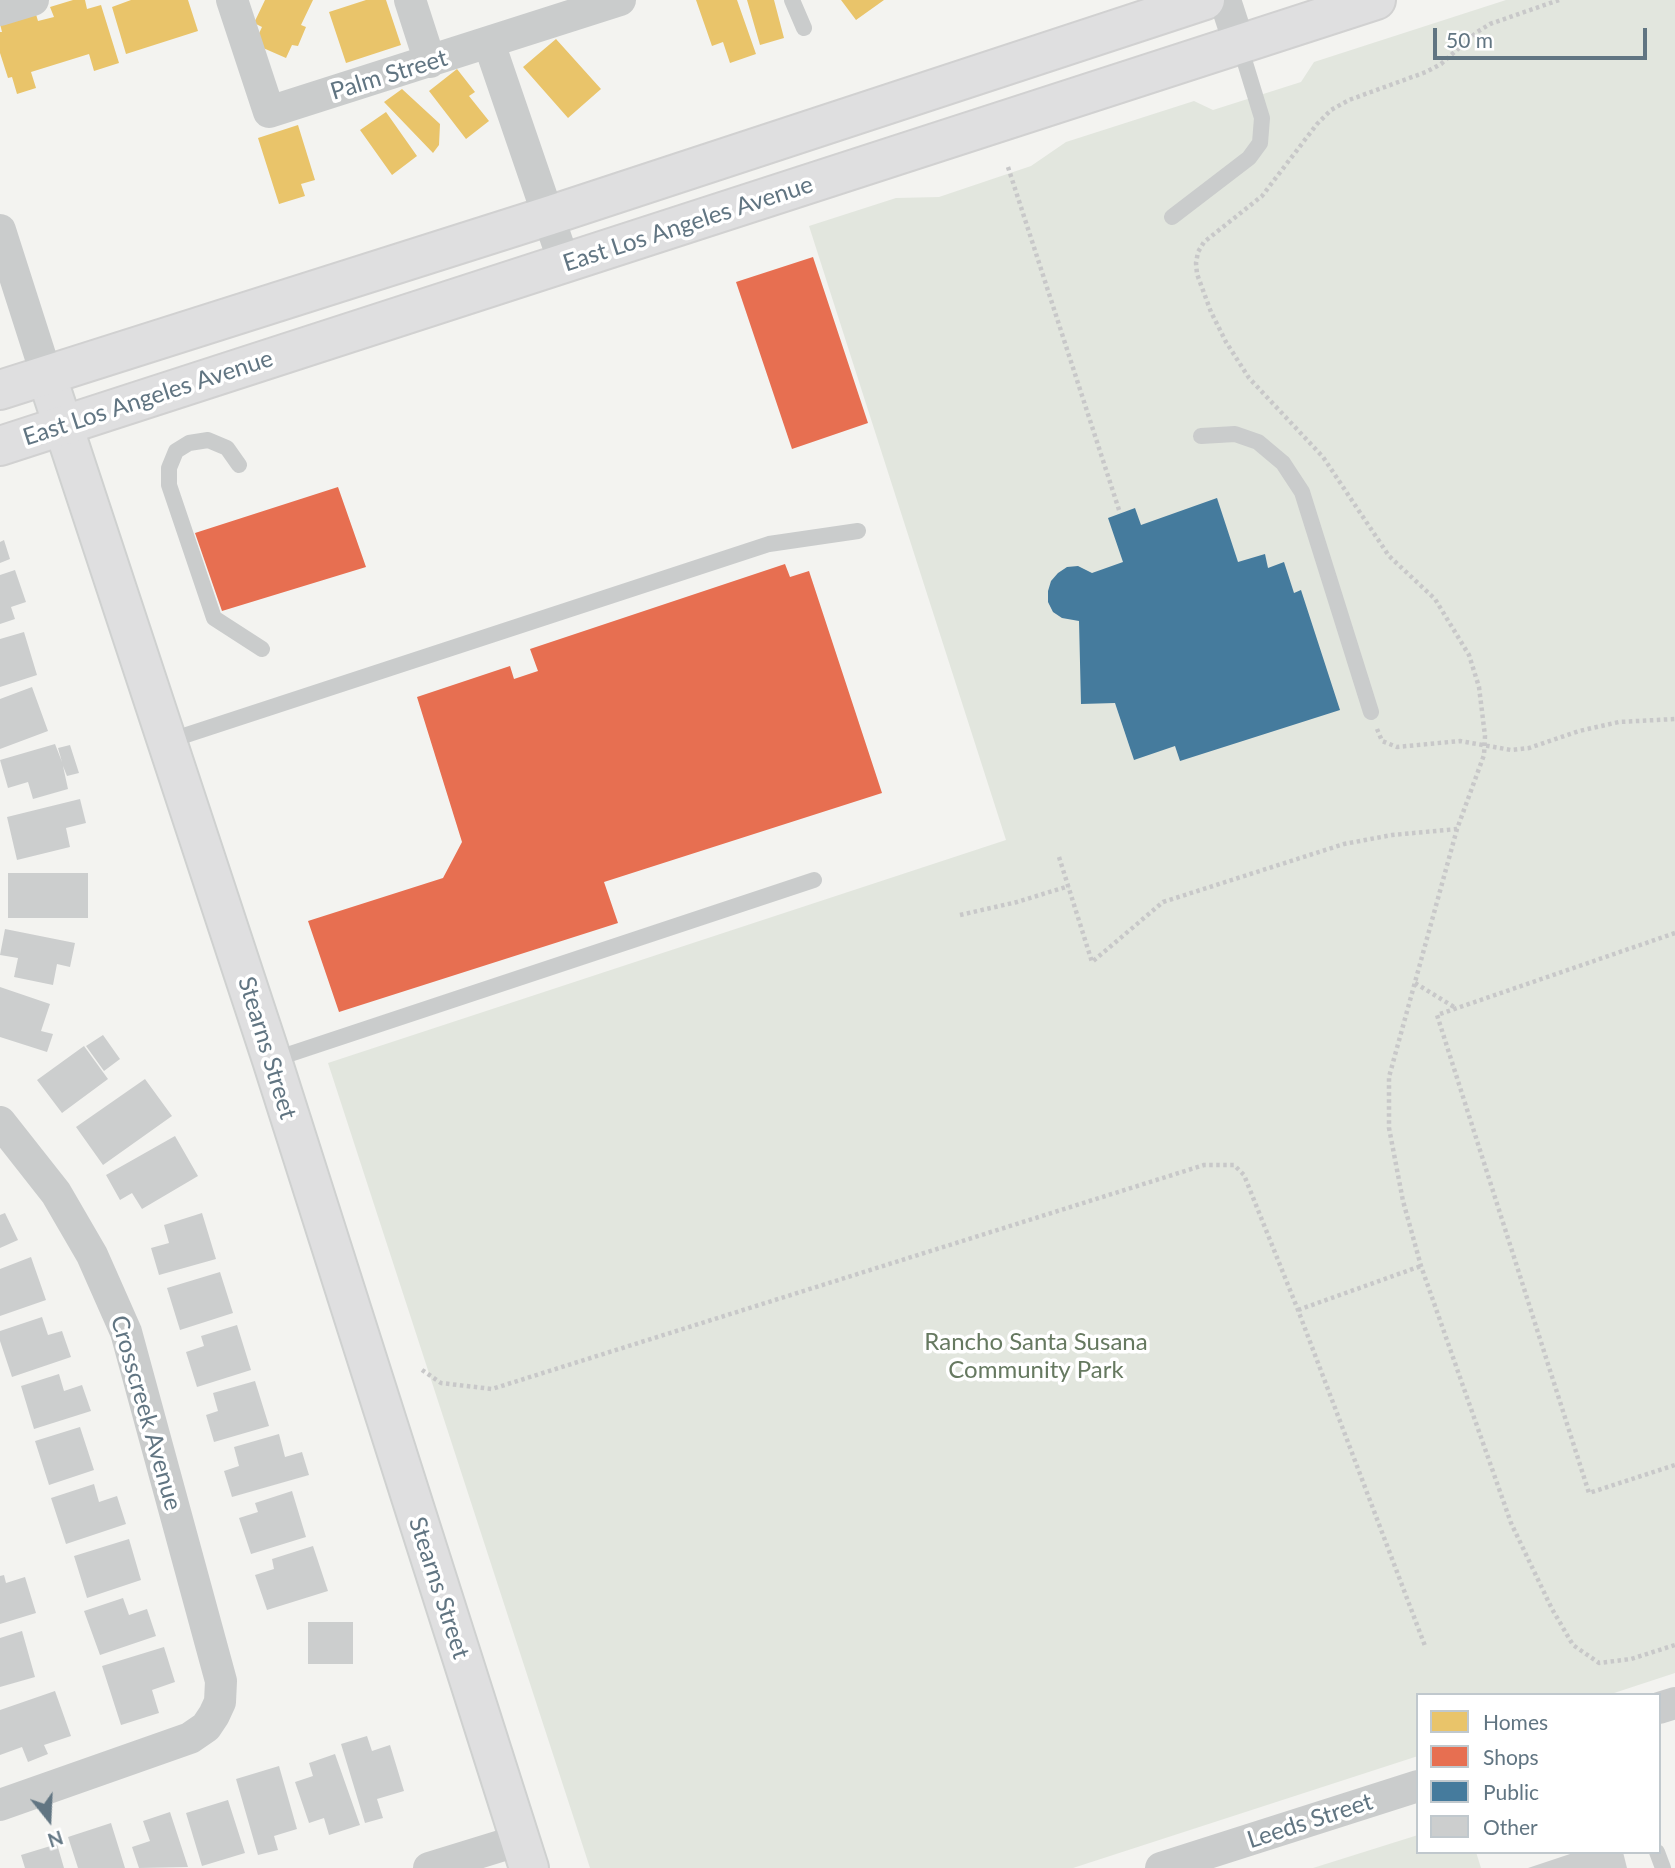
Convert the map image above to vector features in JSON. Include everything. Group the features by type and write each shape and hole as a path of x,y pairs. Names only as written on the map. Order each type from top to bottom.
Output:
{"main road":[{"name":"East Los Angeles Avenue","path":"0,390 548,216 1205,0"},
{"name":"East Los Angeles Avenue","path":"0,446 1376,0"},
{"name":"Stearns Street","path":"47,377 272,1060 524,1854"}],"street":[{"path":"0,10 33,0"},
{"name":"Palm Street","path":"232,0 269,112 489,43 549,11 620,0"},
{"path":"410,0 430,62"},
{"path":"1225,0 1239,43"},
{"path":"489,43 565,265"},
{"name":"Stearns Street","path":"0,230 47,377"},
{"name":"Crosscreek Avenue","path":"0,1122 56,1193 92,1255 126,1332 221,1681 220,1702 214,1715 206,1727 190,1738 0,1805"},
{"name":"Leeds Street","path":"1161,1868 1416,1787"},
{"path":"429,1868 524,1854"}],"lane":[{"path":"792,0 804,29"},
{"path":"1172,217 1249,158 1260,143 1262,118 1239,43"},
{"path":"1201,436 1235,434 1258,442 1283,463 1301,492 1371,712"},
{"path":"239,465 227,448 208,440 189,443 176,451 169,468 169,485 214,618 262,649"},
{"path":"168,741 769,544 858,531"},
{"path":"272,1060 814,880"}],"path":[{"path":"1559,0 1490,24 1441,64 1349,100 1331,110 1317,124 1262,196 1204,242 1196,263 1197,274 1211,312 1249,378 1323,457 1390,556 1435,598 1469,655 1479,687 1484,755 1457,829 1389,1077 1389,1128 1403,1201 1422,1266 1511,1523 1552,1609 1573,1645 1599,1663 1631,1659 1675,1645"},
{"path":"1007,167 1120,513"},
{"path":"1371,712 1382,741 1397,747 1460,741 1511,750 1530,748 1579,730 1619,722 1675,719"},
{"path":"1059,857 1092,961 1163,902 1344,844 1392,835 1457,829"},
{"path":"960,915 1069,886"},
{"path":"1675,933 1437,1014 1589,1493 1675,1465"},
{"path":"1415,983 1455,1007"},
{"path":"422,1370 441,1383 492,1389 1204,1165 1234,1165 1244,1175 1425,1646"},
{"path":"1297,1310 1422,1266"}],"green space":[{"name":"Rancho Santa Susana Community Park","path":"1506,0 1675,0 1675,1673 1614,1693 1416,1693 1416,1757 1073,1868 590,1868 328,1063 1006,840 809,226 896,198 939,197 1031,166 1066,142 1194,101 1213,110 1301,82 1314,62"},
{"path":"1416,1836 1416,1854 1477,1854 1481,1868 1313,1868"}],"building: Homes":[{"path":"73,0 85,0 87,9 101,5 119,63 94,71 89,54 31,72 36,88 17,94 12,77 8,78 0,53 0,24 35,11 38,21 54,17 50,7"},
{"path":"131,0 188,0 198,31 126,54 112,7"},
{"path":"265,0 313,0 301,25 306,27 298,46 292,45 286,58 254,44 262,27 254,23"},
{"path":"366,0 386,0 401,45 346,63 329,12"},
{"path":"696,0 737,0 756,54 730,63 723,42 712,46"},
{"path":"747,0 774,0 784,38 760,45"},
{"path":"841,0 884,0 856,20"},
{"path":"556,39 601,89 568,118 523,67"},
{"path":"457,69 475,92 469,96 489,121 466,139 429,91"},
{"path":"402,89 440,124 439,145 433,153 384,102"},
{"path":"386,112 417,156 392,175 360,130"},
{"path":"298,125 315,180 301,184 305,196 279,204 258,138"}],"building: Shops":[{"path":"813,257 868,423 792,449 736,282"},
{"path":"338,487 366,567 222,611 195,533"},
{"path":"785,564 790,577 809,571 882,793 604,882 618,923 339,1012 308,921 443,878 462,842 417,697 510,666 514,679 538,671 530,649"}],"building: Public":[{"path":"1217,498 1238,562 1265,554 1268,568 1284,562 1294,593 1301,590 1340,710 1180,761 1175,746 1134,760 1115,703 1081,704 1079,621 1062,618 1053,612 1048,602 1051,581 1067,567 1078,566 1092,573 1123,562 1108,518 1135,508 1141,525"}],"building: Other":[{"path":"4,540 10,559 0,563 0,542"},
{"path":"15,570 26,602 11,607 15,619 0,624 0,575"},
{"path":"24,632 37,675 0,687 0,639"},
{"path":"32,687 48,731 0,749 0,699"},
{"path":"55,744 62,762 58,748 70,745 79,773 67,776 63,766 68,789 33,799 28,782 8,788 0,760"},
{"path":"80,799 86,823 66,828 70,847 17,860 7,817"},
{"path":"8,873 88,873 88,918 8,918"},
{"path":"5,929 75,943 70,967 57,964 53,985 14,977 18,958 0,955"},
{"path":"0,987 50,1004 41,1031 53,1034 47,1052 0,1037"},
{"path":"103,1035 120,1059 104,1071 86,1046"},
{"path":"84,1046 108,1079 62,1113 37,1080"},
{"path":"145,1079 172,1116 103,1165 76,1127"},
{"path":"175,1136 198,1176 142,1209 132,1193 120,1200 106,1175"},
{"path":"5,1213 18,1240 0,1248 0,1215"},
{"path":"202,1213 216,1259 159,1275 151,1248 169,1243 164,1225"},
{"path":"31,1257 46,1300 0,1316 0,1269"},
{"path":"220,1272 233,1313 180,1330 167,1288"},
{"path":"42,1317 48,1335 62,1331 71,1357 12,1377 0,1341 0,1331"},
{"path":"237,1325 251,1370 197,1387 186,1352 204,1346 201,1336"},
{"path":"59,1374 64,1391 82,1385 91,1411 34,1429 21,1386"},
{"path":"255,1381 269,1426 214,1442 206,1415 218,1411 213,1393"},
{"path":"80,1427 94,1470 49,1485 35,1441"},
{"path":"279,1434 285,1457 302,1452 309,1475 232,1497 224,1471 239,1466 234,1447"},
{"path":"94,1484 99,1502 117,1496 126,1524 66,1544 51,1498"},
{"path":"292,1491 306,1537 251,1554 239,1518 258,1512 255,1503"},
{"path":"129,1539 141,1580 87,1598 74,1556"},
{"path":"313,1546 328,1591 267,1610 255,1575 274,1569 272,1559"},
{"path":"4,1575 6,1583 25,1577 36,1613 0,1624 0,1576"},
{"path":"123,1598 129,1615 147,1609 156,1636 100,1655 84,1611"},
{"path":"308,1622 353,1622 353,1664 308,1664"},
{"path":"22,1631 35,1677 0,1687 0,1638"},
{"path":"164,1647 175,1682 152,1690 159,1713 121,1725 102,1666"},
{"path":"55,1691 71,1736 44,1745 48,1754 28,1762 22,1747 0,1755 0,1710"},
{"path":"367,1736 372,1751 390,1745 404,1791 377,1799 383,1818 365,1823 341,1744"},
{"path":"335,1754 360,1825 329,1835 324,1818 309,1823 295,1782 313,1776 309,1763"},
{"path":"279,1766 297,1829 274,1836 278,1850 258,1855 236,1779"},
{"path":"228,1800 245,1853 202,1866 186,1813"},
{"path":"170,1812 188,1867 139,1868 132,1847 150,1841 143,1821"},
{"path":"111,1823 125,1868 78,1868 68,1837"},
{"path":"57,1844 64,1868 25,1868 21,1855"},
{"path":"1570,1854 1624,1854 1627,1868 1528,1868"}]}
